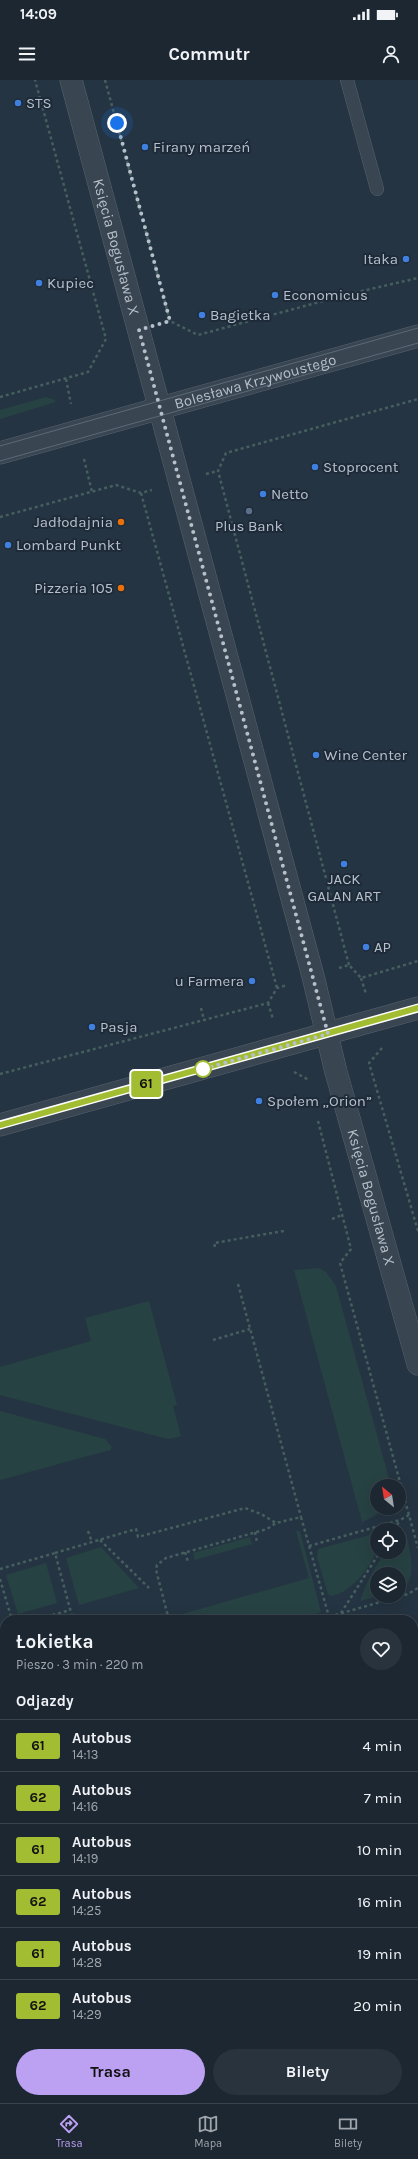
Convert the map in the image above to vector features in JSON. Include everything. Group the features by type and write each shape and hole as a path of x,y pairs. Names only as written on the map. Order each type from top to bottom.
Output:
{"street":[{"name":"Księcia Bogusława X","path":"71,80 313,976 338,1080 418,1364"},
{"name":"Bolesława Krzywoustego","path":"0,453 418,336"},
{"path":"0,1125 418,1008"}],"lane":[{"path":"347,80 378,189"}],"path":[{"path":"0,397 88,372 106,339 35,80"},
{"path":"105,80 170,321"},
{"path":"106,339 170,321 198,335 348,294 418,278"},
{"path":"418,400 226,453 218,471 350,965 361,978 383,1046 369,1063 418,1231"},
{"path":"0,517 116,485 141,493 277,988"},
{"path":"361,978 418,960"},
{"path":"0,1074 268,1003 277,988 350,965"},
{"path":"201,1008 204,1020"},
{"path":"308,1080 310,1088"},
{"path":"317,1118 351,1249 340,1263 418,1548"},
{"path":"332,1219 342,1215"},
{"path":"215,1247 214,1243 225,1240 284,1231"},
{"path":"238,1284 328,1615"},
{"path":"213,1340 250,1329"},
{"path":"0,1569 136,1529 138,1536 245,1508 261,1514 276,1523"},
{"path":"309,1546 400,1520 409,1515"},
{"path":"168,1615 156,1570 157,1565 166,1558 267,1529 276,1523 301,1517"},
{"path":"88,1531 92,1542"},
{"path":"255,1532 257,1542"},
{"path":"100,1540 149,1588"},
{"path":"185,1552 188,1562"},
{"path":"55,1553 72,1615"},
{"path":"341,1614 376,1559"},
{"path":"0,1579 11,1615"},
{"path":"337,1615 408,1594 418,1588"},
{"path":"52,1615 70,1610"}],"green space":[{"path":"46,397 53,399 56,402 0,419 0,410"},
{"path":"319,1268 326,1272 336,1286 389,1479 370,1479 370,1515 376,1515 362,1522 294,1270"},
{"path":"149,1301 177,1405 173,1406 181,1436 170,1439 164,1438 0,1395 0,1367 91,1341 85,1318"},
{"path":"0,1411 105,1439 112,1447 110,1450 0,1480"},
{"path":"296,1531 300,1531 321,1612 313,1615 179,1615 309,1578"},
{"path":"406,1533 412,1567 409,1581 406,1585 406,1567 375,1567 381,1559 406,1559"},
{"path":"370,1535 370,1559 372,1559 365,1571 353,1585 338,1594 331,1596 328,1594 317,1557 318,1549"},
{"path":"250,1537 252,1544 195,1560 193,1553"},
{"path":"101,1547 139,1588 79,1605 66,1558"},
{"path":"46,1563 57,1603 18,1614 6,1575"},
{"path":"370,1578 370,1598 360,1601"}],"tram line":[{"path":"0,446 418,328"},
{"path":"0,461 418,343"}],"bus line":[{"name":"61","path":"0,1125 418,1008"}],"place":[{"name":"STS","path":"18,103"},
{"name":"Firany marzeń","path":"145,147"},
{"name":"Itaka","path":"406,259"},
{"name":"Kupiec","path":"39,283"},
{"name":"Economicus","path":"275,295"},
{"name":"Bagietka","path":"202,315"},
{"name":"Stoprocent","path":"315,467"},
{"name":"Netto","path":"263,494"},
{"name":"Plus Bank","path":"249,511"},
{"name":"Jadłodajnia","path":"121,522"},
{"name":"Lombard Punkt","path":"8,545"},
{"name":"Pizzeria 105","path":"121,588"},
{"name":"Wine Center","path":"316,755"},
{"name":"JACK GALAN ART","path":"344,864"},
{"name":"AP","path":"366,947"},
{"name":"u Farmera","path":"252,981"},
{"name":"Pasja","path":"92,1027"},
{"name":"Społem „Orion”","path":"259,1101"}],"route":[{"path":"117,123 170,321 139,330 328,1034 203,1069"}]}
